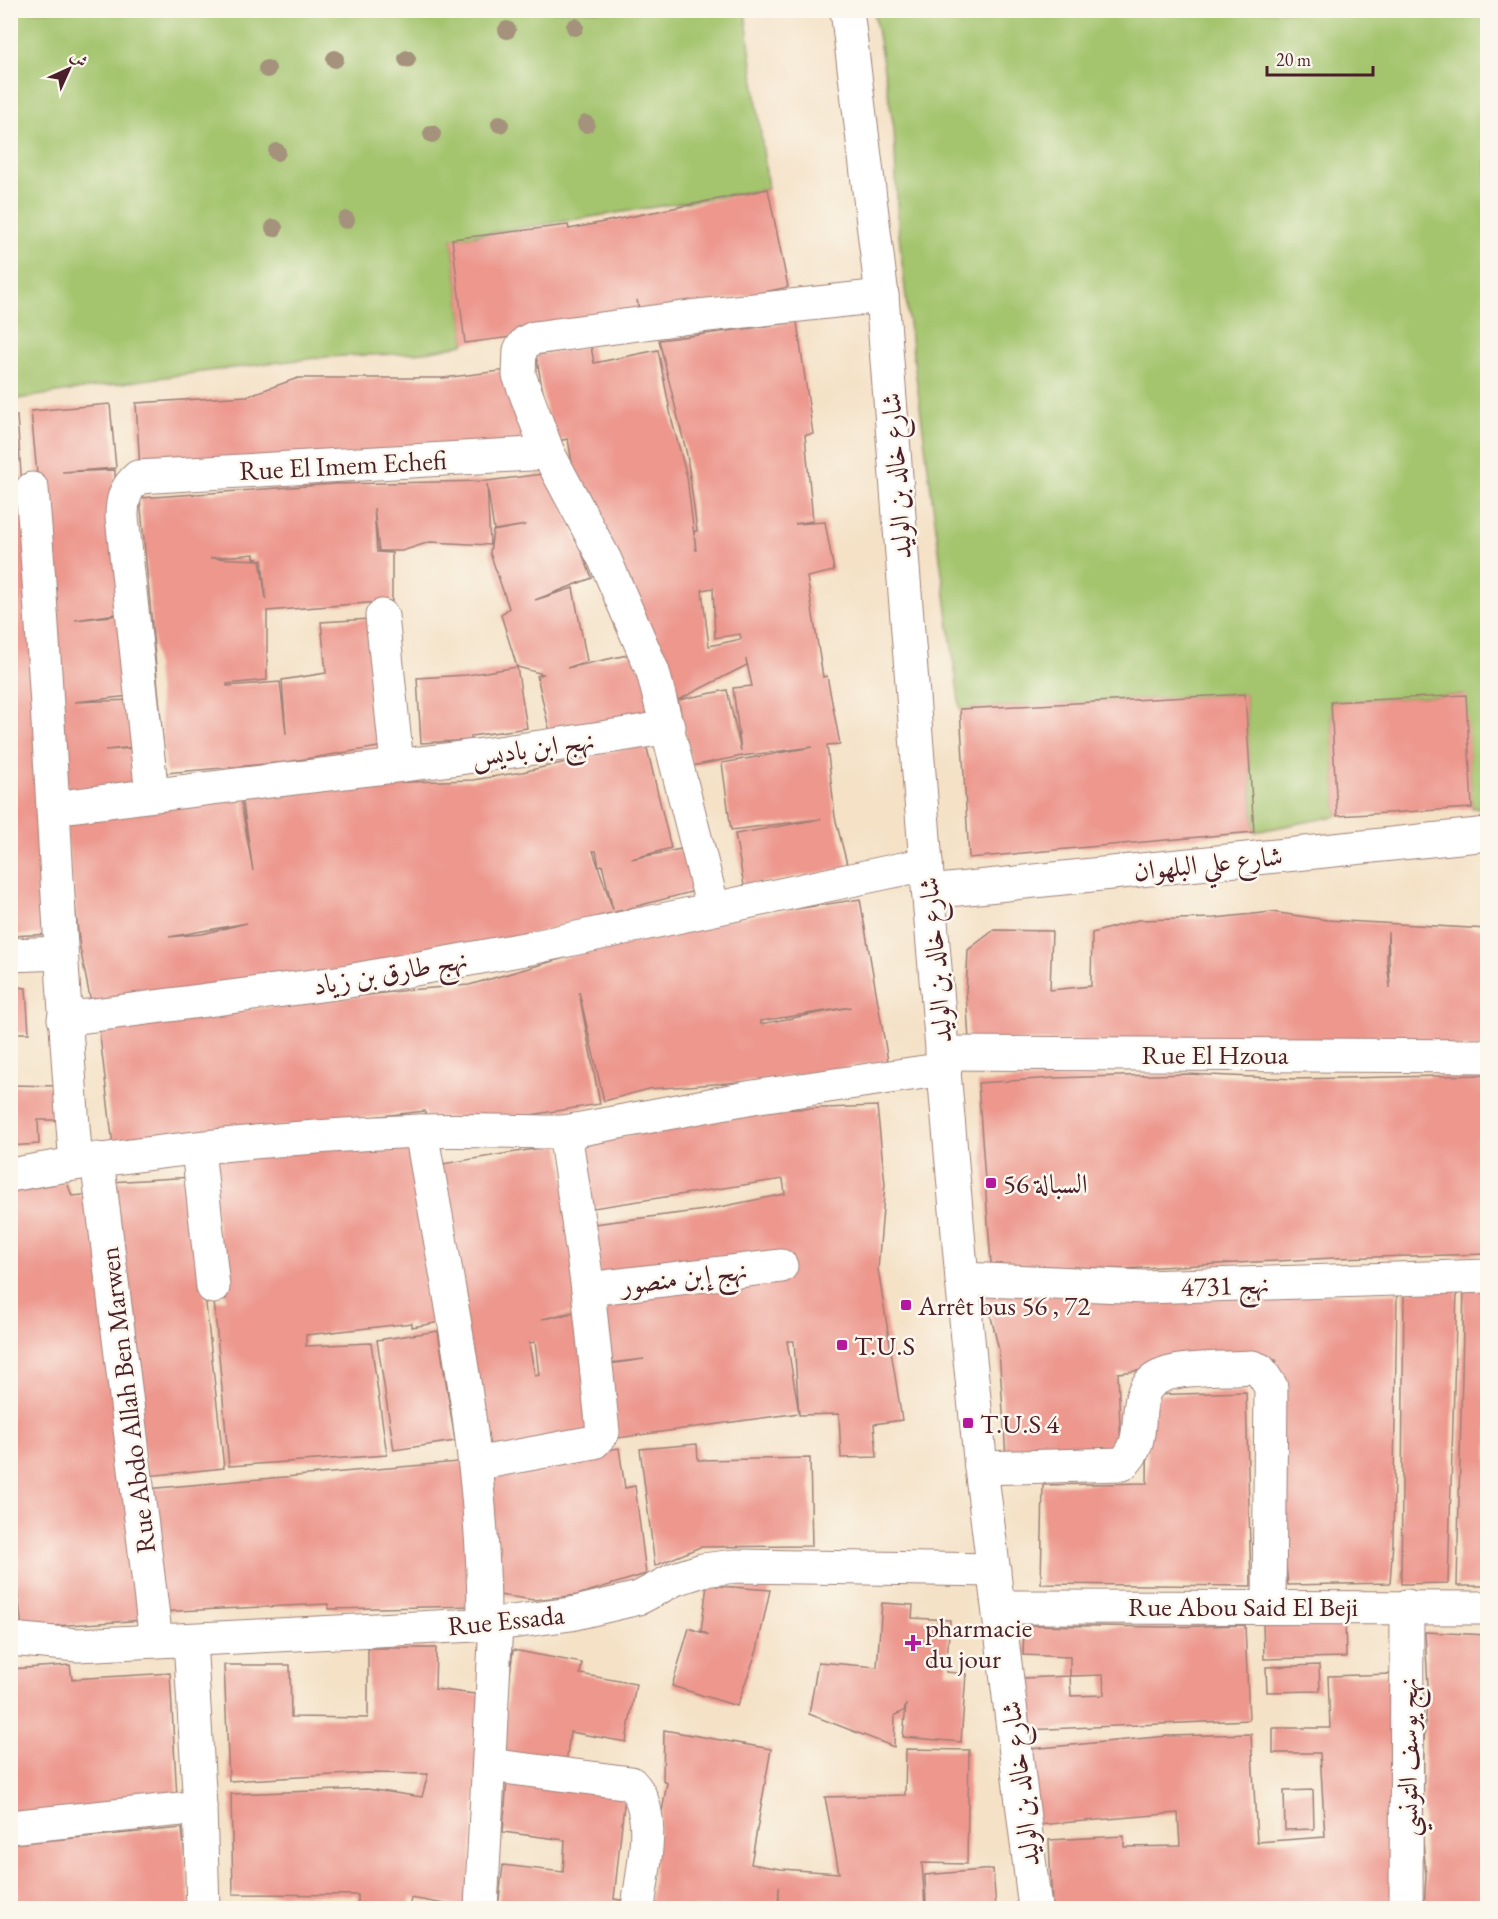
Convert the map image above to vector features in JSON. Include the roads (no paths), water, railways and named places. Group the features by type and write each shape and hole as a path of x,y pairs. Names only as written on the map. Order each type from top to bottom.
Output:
{"street":[{"name":"شارع خالد بن الوليد","path":"847,10 882,296 962,1279 981,1468 1035,1908"},
{"path":"713,908 669,727 653,672 630,614 581,512 548,453 519,375 520,350 530,340 690,317 882,296"},
{"name":"Rue El Imem Echefi","path":"152,795 122,517 125,494 130,484 138,477 548,453"},
{"name":"Rue Abdo Allah Ben Marwen","path":"32,489 46,651 64,1019 87,1161 156,1641"},
{"path":"382,616 397,764"},
{"name":"نهج ابن باديس","path":"55,808 397,764 534,750 669,727"},
{"name":"شارع علي البلهوان","path":"713,908 928,878 1488,834"},
{"name":"نهج طارق بن زياد","path":"64,1019 343,982 530,948 713,908"},
{"path":"10,955 61,953"},
{"name":"Rue El Hzoua","path":"10,1175 87,1161 198,1149 421,1131 565,1132 944,1061 1488,1056"},
{"path":"421,1131 476,1464 490,1624 489,1765 481,1908"},
{"path":"476,1464 594,1442 601,1436 603,1429 588,1289 565,1132"},
{"path":"198,1149 213,1287"},
{"name":"نهج إبن منصور","path":"588,1289 780,1266"},
{"name":"نهج 4731","path":"962,1279 1144,1287 1488,1276"},
{"path":"981,1468 1122,1464 1130,1458 1137,1445 1140,1434 1140,1400 1152,1381 1171,1373 1252,1367 1260,1370 1271,1386 1269,1606"},
{"name":"Rue Essada","path":"10,1639 77,1645 490,1624 571,1614 639,1598 675,1579 703,1570 736,1566 994,1570"},
{"name":"Rue Abou Said El Beji","path":"999,1607 1407,1606 1488,1608"},
{"name":"نهج يوسف التونسي","path":"1406,1908 1407,1606"},
{"path":"190,1640 200,1807 203,1908"},
{"path":"489,1765 631,1783 643,1799 648,1821 638,1908"},
{"path":"10,1827 200,1807"}],"place":[{"name":"السبالة 56","path":"991,1183"},
{"name":"Arrêt bus 56 , 72","path":"906,1305"},
{"name":"T.U.S","path":"842,1345"},
{"name":"T.U.S 4","path":"968,1423"},
{"name":"pharmacie du jour","path":"913,1643"}]}
